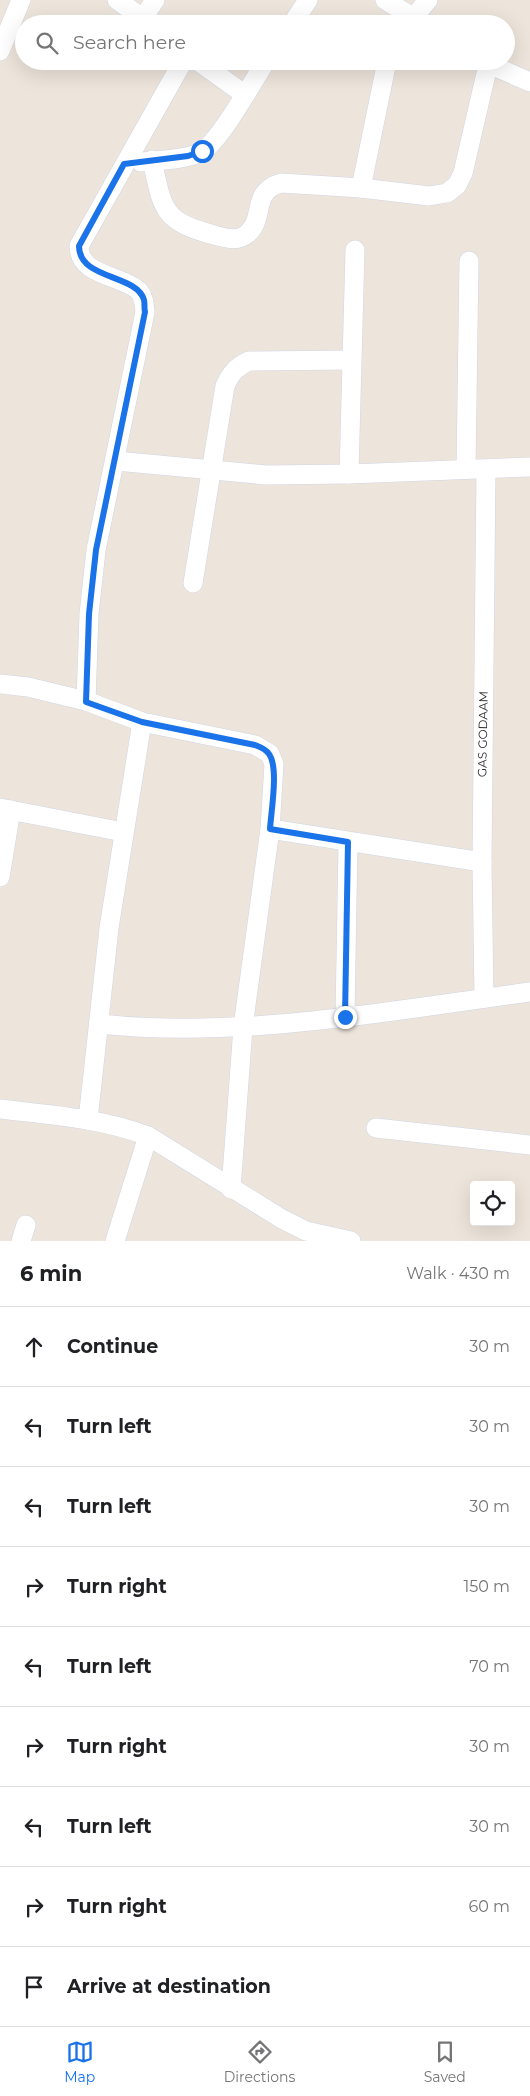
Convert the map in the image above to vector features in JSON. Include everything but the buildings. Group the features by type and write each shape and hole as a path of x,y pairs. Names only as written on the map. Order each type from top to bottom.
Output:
{"street":[{"path":"0,51 21,0"},
{"path":"117,0 138,15"},
{"path":"149,15 155,0"},
{"path":"298,15 308,0"},
{"path":"385,0 406,15"},
{"path":"419,15 428,0"},
{"path":"86,702 89,614 95,559 145,312 144,300 138,290 90,267 81,258 79,246 178,70"},
{"path":"211,70 244,94"},
{"path":"124,164 188,156 202,151 216,138 260,70"},
{"path":"361,188 385,70"},
{"path":"152,160 161,198 171,217 186,228 225,238 242,237 249,233 263,193 271,186 292,183 361,188 429,196 447,193 457,186 463,173 484,70"},
{"path":"502,70 530,82"},
{"path":"349,474 355,250"},
{"path":"466,469 469,261"},
{"path":"194,583 210,470 225,386 230,374 239,366 249,361 351,360"},
{"path":"116,461 266,475 349,474 530,467"},
{"name":"GAS GODAAM","path":"484,998 482,862 486,469"},
{"path":"0,684 28,687 86,702 142,722 255,745 270,754 274,764 270,829 242,1027 231,1189"},
{"path":"88,1120 109,928 142,722"},
{"path":"0,877 5,809 123,832"},
{"path":"270,829 482,862"},
{"path":"345,1017 348,842"},
{"path":"99,1024 242,1027 345,1017 530,992"},
{"path":"0,1109 88,1120 124,1127 148,1136 282,1219 305,1236 351,1241"},
{"path":"376,1128 530,1145"},
{"path":"115,1241 148,1136"}],"route":[{"path":"202,151 188,156 124,164 79,246 81,258 90,267 138,290 144,300 145,312 116,461 96,550 89,614 86,702 142,722 255,745 264,749 270,754 274,764 270,829 348,842 345,1017"}]}
